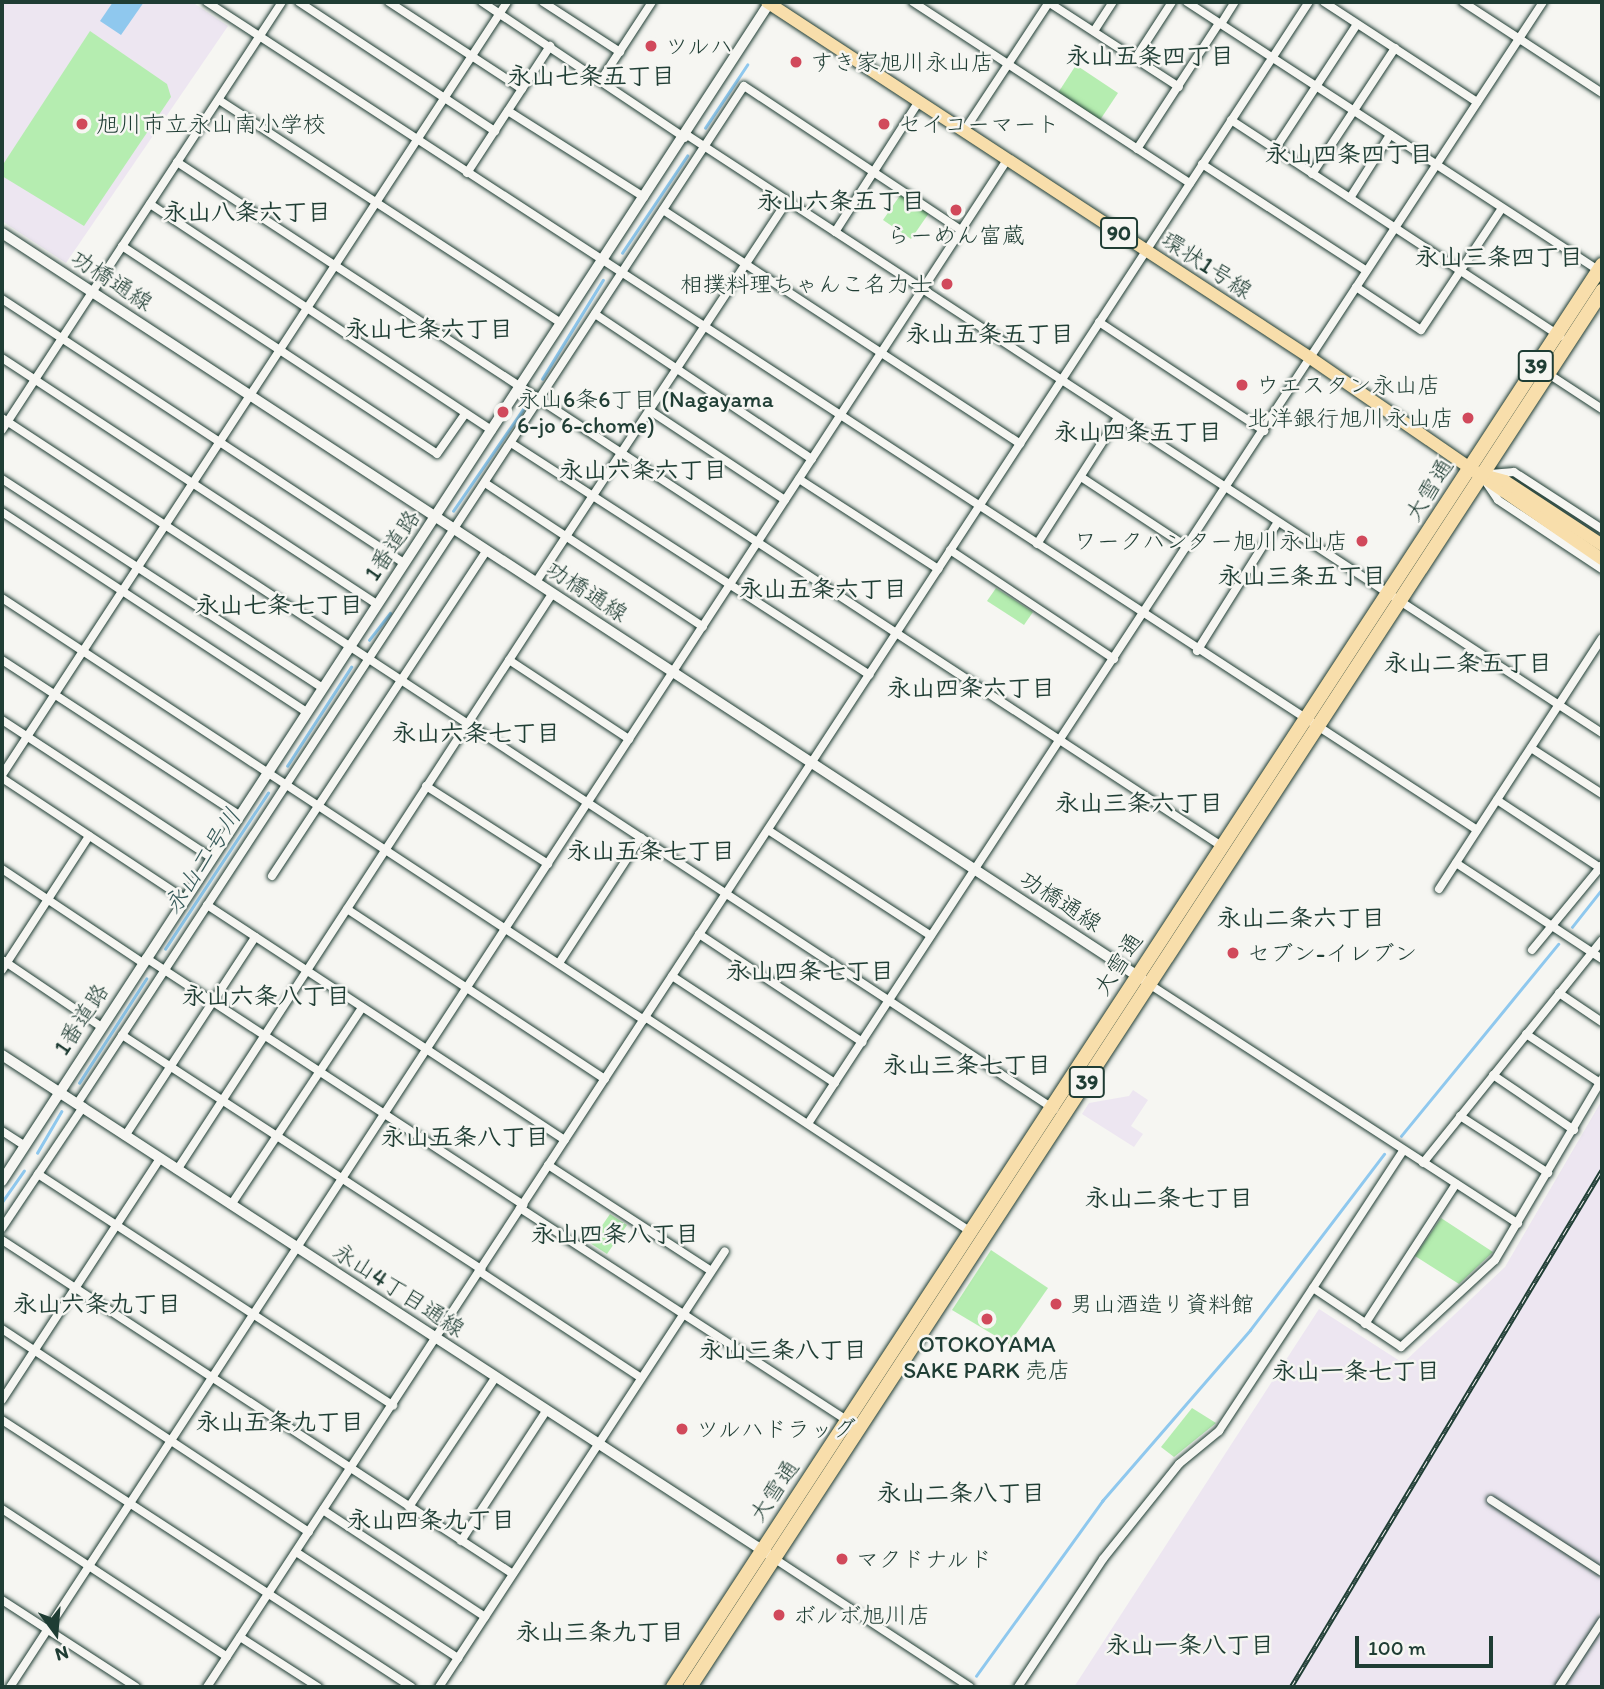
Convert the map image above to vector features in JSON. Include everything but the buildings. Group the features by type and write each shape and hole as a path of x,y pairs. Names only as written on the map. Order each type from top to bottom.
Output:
{"highway":[{"name":"大雪通","path":"673,1687 769,1555 855,1425 1143,980 1395,598 1562,338 1601,270"},
{"name":"大雪通","path":"1562,338 1602,291"},
{"name":"大雪通","path":"855,1425 971,1233 1059,1112"},
{"name":"大雪通","path":"690,1687 769,1555"}],"main road":[{"name":"環状1号線","path":"769,2 1309,357 1476,471 1505,481 1549,517"},
{"name":"90","path":"1549,517 1602,545"},
{"name":"90","path":"1549,517 1602,559"}],"street":[{"path":"207,2 1197,651 1477,830"},
{"path":"2,430 4,420 34,379 282,2"},
{"path":"299,2 495,131"},
{"path":"389,2 522,89"},
{"path":"482,2 1602,733"},
{"path":"185,899 2,777 507,2"},
{"path":"542,2 620,52"},
{"path":"601,80 650,5 637,2"},
{"name":"1番道路","path":"2,1181 519,387 686,137 769,2"},
{"path":"913,2 1190,183"},
{"path":"964,131 1048,2 1179,87"},
{"path":"1094,31 1113,2"},
{"path":"1135,59 1171,2"},
{"path":"1187,2 1601,270"},
{"path":"1138,149 1236,2"},
{"path":"211,1686 309,1531 1309,2"},
{"path":"1324,2 1477,102"},
{"path":"1463,2 1602,93"},
{"path":"809,1122 1543,2"},
{"path":"1275,149 1357,24"},
{"path":"467,173 550,46"},
{"path":"1312,174 1395,48"},
{"path":"2,1228 206,905 744,86 961,230"},
{"path":"219,100 561,323"},
{"path":"835,232 919,102"},
{"path":"508,111 644,197"},
{"path":"1231,120 1562,338"},
{"path":"1350,198 1390,135"},
{"path":"10,1687 1007,160"},
{"path":"177,162 1228,851"},
{"path":"1202,164 1365,270"},
{"path":"536,582 787,201"},
{"path":"150,204 492,430"},
{"path":"1356,287 1421,330 1502,208"},
{"path":"663,210 1020,444"},
{"name":"功橋通線","path":"2,233 1143,980"},
{"path":"122,246 437,454 464,414"},
{"path":"2,299 404,563"},
{"path":"596,314 812,459"},
{"path":"1099,322 1264,430"},
{"path":"2,358 377,604"},
{"path":"1542,369 1602,409"},
{"path":"649,410 785,500"},
{"path":"1037,544 1118,418"},
{"path":"4,420 1059,1112"},
{"path":"511,443 869,675"},
{"path":"1476,471 1514,472 1602,528"},
{"path":"1476,471 1498,500 1602,569"},
{"path":"1081,477 1187,547"},
{"path":"2,479 323,688"},
{"path":"799,479 938,569"},
{"path":"485,483 703,627"},
{"path":"2,512 307,712"},
{"path":"1197,651 1278,522"},
{"path":"950,550 1114,659"},
{"path":"272,876 402,683 486,551"},
{"path":"177,1170 552,594"},
{"path":"2,598 505,929 809,1122 971,1233"},
{"path":"1439,889 1531,748 1556,704 1602,638"},
{"path":"2,660 239,815"},
{"path":"509,660 629,739"},
{"path":"2,720 212,858"},
{"path":"1531,748 1602,794"},
{"path":"426,786 548,864"},
{"path":"1497,800 1601,866 1532,950"},
{"path":"768,830 931,936"},
{"path":"89,836 3,964 100,1027"},
{"path":"559,962 641,837"},
{"path":"1456,863 1602,959"},
{"path":"2,869 144,961 165,970 855,1425"},
{"path":"206,905 565,1140"},
{"path":"347,909 605,1079"},
{"path":"699,934 862,1042"},
{"path":"125,1136 256,937"},
{"path":"1423,1163 1602,940"},
{"path":"672,976 835,1083"},
{"path":"1143,980 1518,1224"},
{"path":"1559,993 1602,1022"},
{"path":"231,1205 362,1008"},
{"path":"1313,1289 1401,1347 1495,1260 1601,1081 1526,1034"},
{"path":"122,1035 343,1178 641,1378"},
{"name":"永山4丁目通線","path":"2,1055 769,1555"},
{"path":"1493,1075 1574,1130"},
{"path":"1460,1116 1548,1173"},
{"path":"2,1131 25,1146"},
{"path":"1018,1687 1103,1559 1178,1464 1219,1431 1403,1151"},
{"path":"2,1400 160,1159"},
{"path":"548,1166 711,1271"},
{"path":"38,1174 393,1405"},
{"path":"1365,1324 1456,1184"},
{"path":"2,1240 513,1574"},
{"path":"439,1687 725,1251"},
{"path":"2,1329 309,1531"},
{"path":"408,1507 495,1378"},
{"path":"461,1541 547,1412"},
{"path":"2,1420 412,1687"},
{"path":"1491,1500 1602,1572"},
{"path":"2,1509 227,1657"},
{"path":"323,1510 485,1617"},
{"path":"296,1552 458,1658"},
{"path":"769,1555 970,1687"},
{"path":"2,1600 136,1687"},
{"path":"1559,1687 1602,1621"},
{"path":"240,1637 318,1687"}],"shaded area":[{"name":"旭川市立永山南小学校","path":"3,2 192,2 228,26 66,263 2,221"},
{"path":"1133,1090 1148,1100 1131,1126 1143,1134 1134,1147 1082,1114 1089,1103 1129,1096"},
{"path":"1602,1100 1602,1687 1074,1687 1319,1309 1403,1363 1505,1267"}],"green space":[{"path":"90,31 167,84 171,97 84,226 2,176 2,166"},
{"path":"1076,65 1118,93 1098,123 1056,96"},
{"path":"901,194 929,213 911,239 883,220"},
{"path":"996,588 1033,612 1024,625 987,601"},
{"path":"610,1214 627,1225 607,1254 590,1243"},
{"path":"1441,1218 1493,1252 1459,1284 1415,1256"},
{"path":"991,1250 1048,1288 1009,1344 952,1310"},
{"path":"1192,1408 1216,1423 1174,1457 1161,1447"}],"water":[{"path":"113,2 144,2 121,35 100,21"}],"waterway":[{"name":"永山二号川","path":"705,128 747,65"},
{"name":"永山二号川","path":"622,253 687,156"},
{"name":"永山二号川","path":"542,379 603,280"},
{"name":"永山二号川","path":"453,511 523,409"},
{"name":"永山二号川","path":"369,640 390,613"},
{"name":"永山二号川","path":"287,766 351,667"},
{"name":"永山二号川","path":"165,949 268,793"},
{"path":"1572,927 1602,889"},
{"path":"1401,1136 1558,944"},
{"name":"永山二号川","path":"79,1083 146,979"},
{"name":"永山二号川","path":"37,1153 61,1112"},
{"path":"976,1676 1102,1501 1250,1330 1384,1154"},
{"name":"永山二号川","path":"2,1202 24,1171"}],"railway":[{"path":"1291,1687 1602,1170"}],"place":[{"name":"ツルハ","path":"651,46"},
{"name":"すき家旭川永山店","path":"796,62"},
{"name":"旭川市立永山南小学校","path":"82,124"},
{"name":"セイコーマート","path":"884,124"},
{"name":"らーめん富蔵","path":"956,210"},
{"name":"相撲料理ちゃんこ名力士","path":"947,284"},
{"name":"ウエスタン永山店","path":"1242,385"},
{"name":"永山6条6丁目 (Nagayama 6-jo 6-chome)","path":"503,412"},
{"name":"北洋銀行旭川永山店","path":"1468,418"},
{"name":"ワークハンター旭川永山店","path":"1362,541"},
{"name":"セブン-イレブン","path":"1233,953"},
{"name":"男山酒造り資料館","path":"1056,1304"},
{"name":"OTOKOYAMA SAKE PARK 売店","path":"987,1319"},
{"name":"ツルハドラッグ","path":"682,1429"},
{"name":"マクドナルド","path":"842,1559"},
{"name":"ボルボ旭川店","path":"779,1615"}],"district":[{"name":"永山五条四丁目","path":"1150,56"},
{"name":"永山七条五丁目","path":"591,76"},
{"name":"永山四条四丁目","path":"1349,154"},
{"name":"永山六条五丁目","path":"841,201"},
{"name":"永山八条六丁目","path":"247,212"},
{"name":"永山三条四丁目","path":"1499,257"},
{"name":"永山七条六丁目","path":"429,329"},
{"name":"永山五条五丁目","path":"990,334"},
{"name":"永山四条五丁目","path":"1138,432"},
{"name":"永山六条六丁目","path":"643,470"},
{"name":"永山三条五丁目","path":"1302,576"},
{"name":"永山五条六丁目","path":"823,589"},
{"name":"永山七条七丁目","path":"279,605"},
{"name":"永山二条五丁目","path":"1468,663"},
{"name":"永山四条六丁目","path":"971,688"},
{"name":"永山六条七丁目","path":"476,733"},
{"name":"永山三条六丁目","path":"1139,803"},
{"name":"永山五条七丁目","path":"651,851"},
{"name":"永山二条六丁目","path":"1301,918"},
{"name":"永山四条七丁目","path":"810,971"},
{"name":"永山六条八丁目","path":"266,996"},
{"name":"永山三条七丁目","path":"967,1065"},
{"name":"永山五条八丁目","path":"465,1137"},
{"name":"永山二条七丁目","path":"1169,1198"},
{"name":"永山四条八丁目","path":"615,1234"},
{"name":"永山六条九丁目","path":"97,1304"},
{"name":"永山三条八丁目","path":"783,1350"},
{"name":"永山一条七丁目","path":"1356,1371"},
{"name":"永山五条九丁目","path":"280,1422"},
{"name":"永山二条八丁目","path":"961,1493"},
{"name":"永山四条九丁目","path":"431,1520"},
{"name":"永山三条九丁目","path":"600,1632"},
{"name":"永山一条八丁目","path":"1190,1645"}]}
